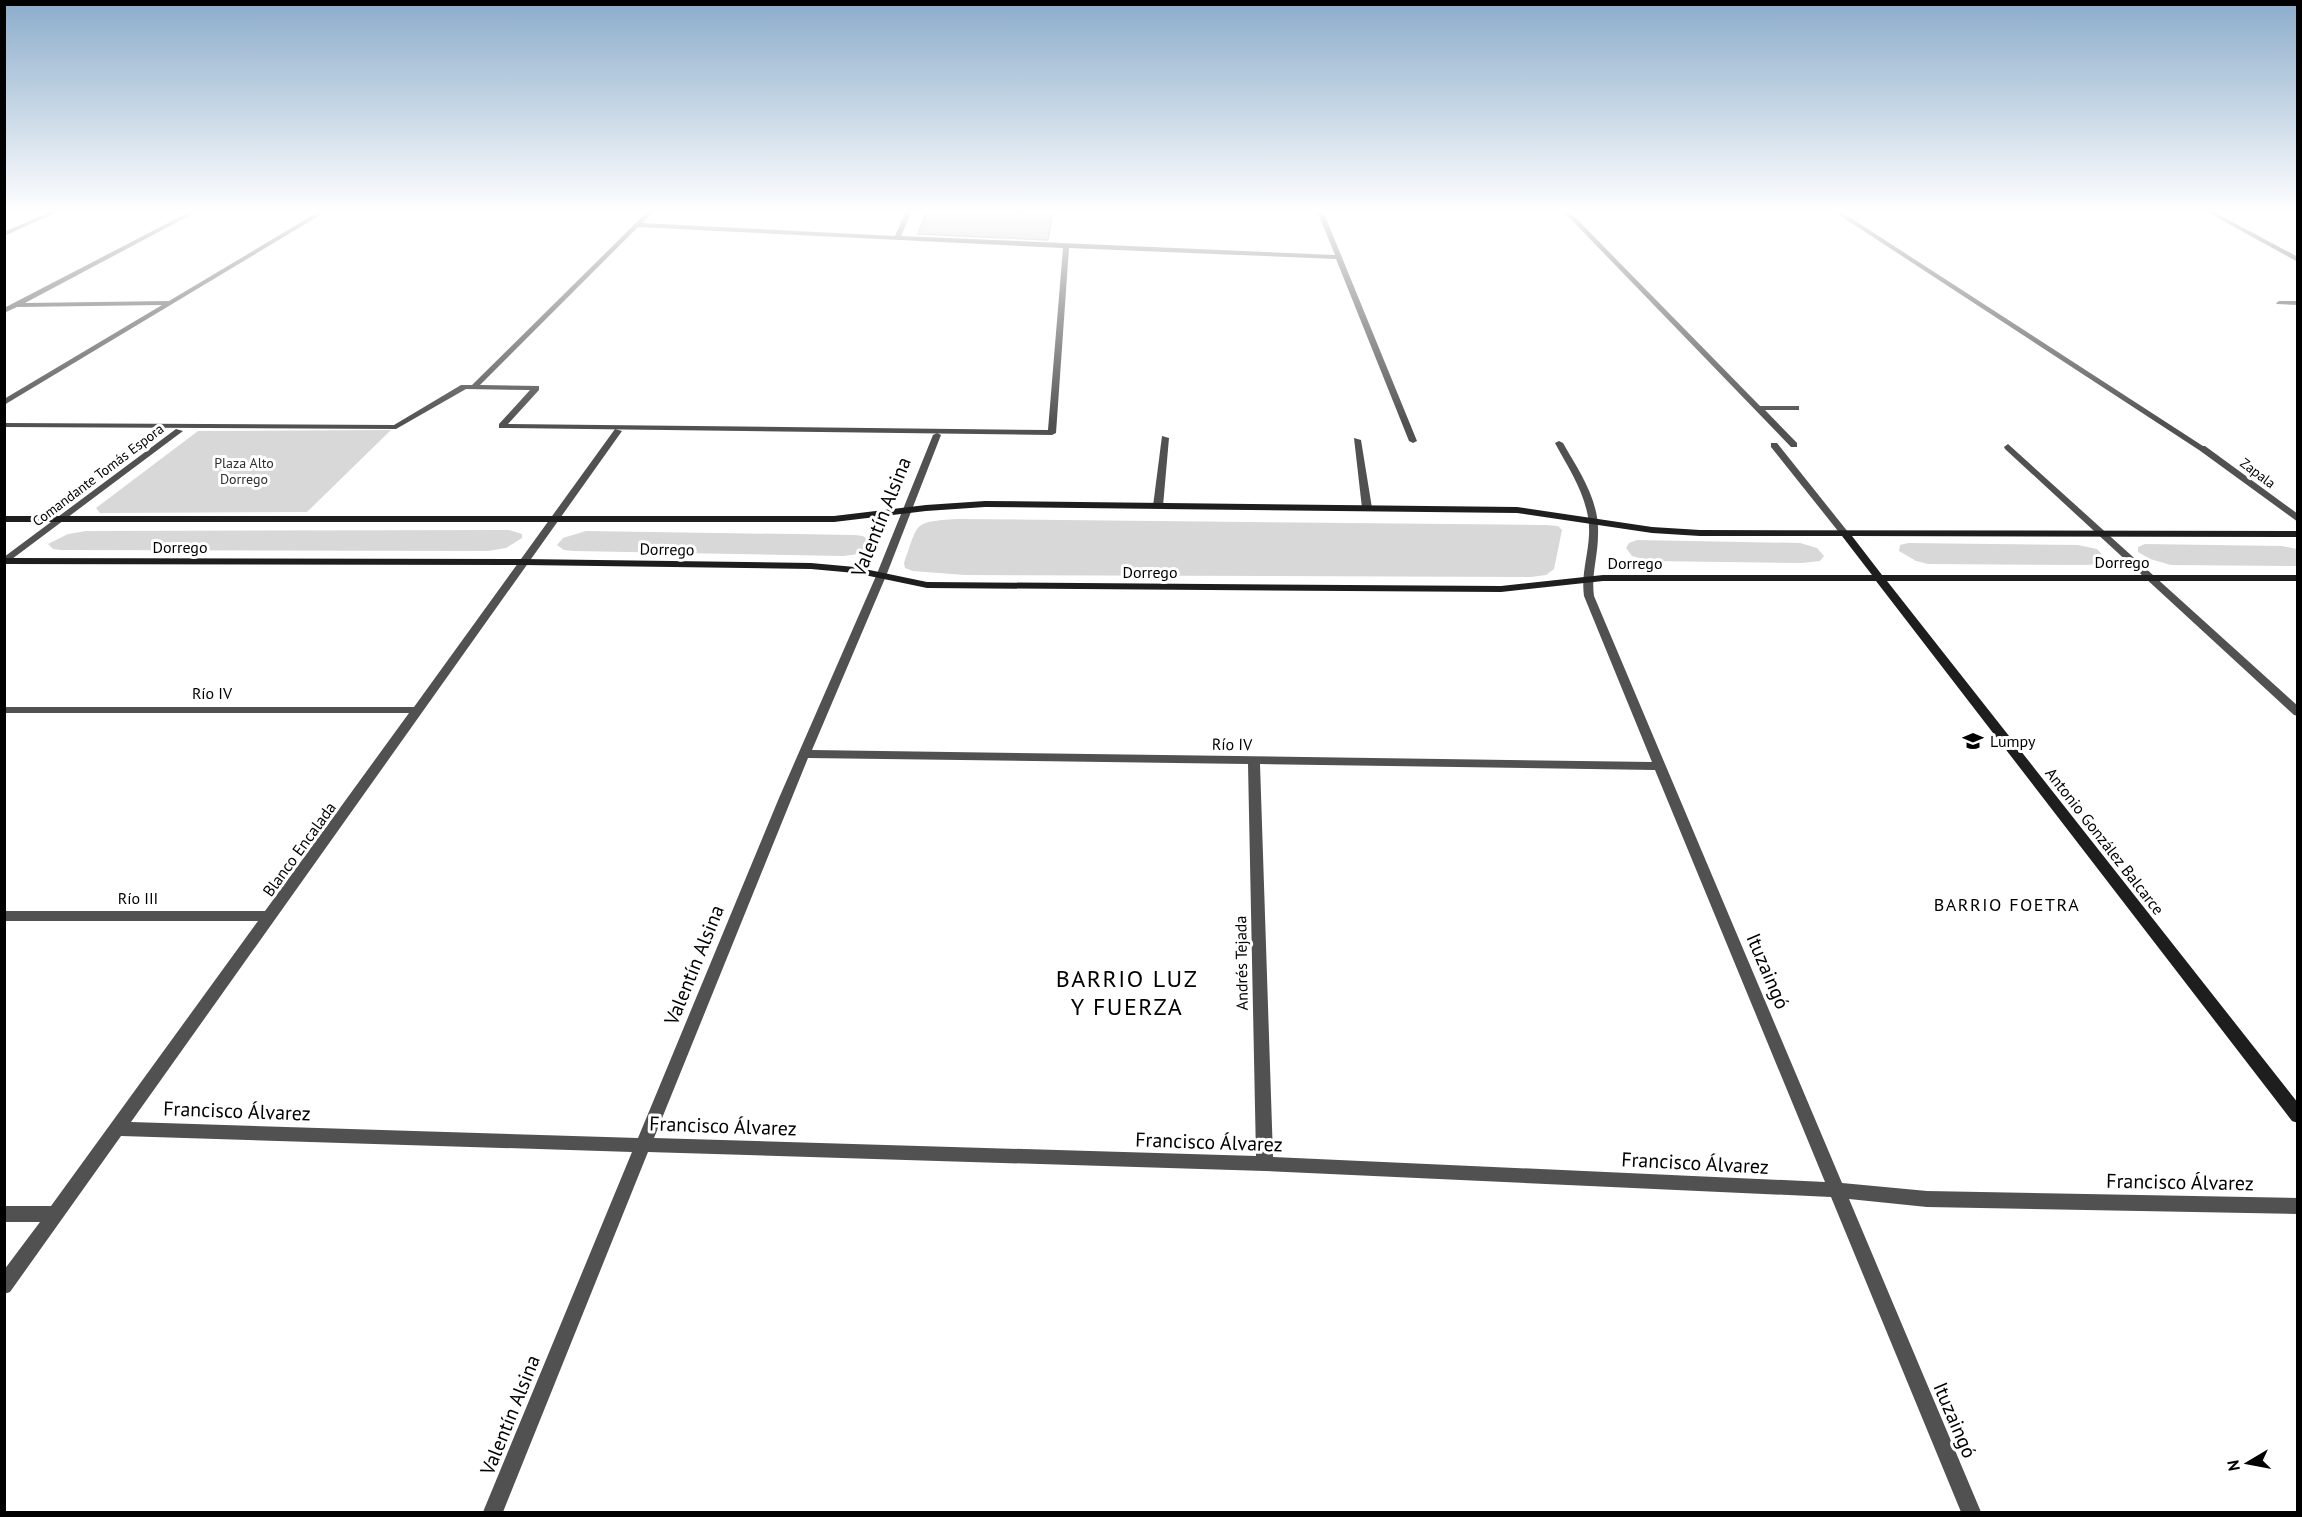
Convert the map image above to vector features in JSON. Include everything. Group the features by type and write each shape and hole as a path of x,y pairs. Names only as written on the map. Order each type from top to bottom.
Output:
{"main road":[{"name":"Dorrego","path":"4,519 834,519 985,504 1517,510 1652,530 1700,533 2298,534"},
{"name":"Antonio González Balcarce","path":"1845,534 2298,1116"},
{"name":"Dorrego","path":"5,562 524,562 811,566 927,585 1489,589 1533,587 1588,579 2298,578"}],"street":[{"path":"4,311 61,282"},
{"path":"4,403 205,282"},
{"path":"474,387 580,282"},
{"path":"4,425 396,427 464,387 536,387 502,426 1052,433 1063,282"},
{"path":"1348,282 1413,441"},
{"path":"1635,282 1794,445"},
{"name":"Zapala","path":"1945,282 2202,448 2298,519"},
{"path":"4,306 170,303"},
{"path":"2279,303 2298,303"},
{"path":"1758,408 1796,408"},
{"name":"Comandante Tomás Espora","path":"5,562 179,431"},
{"name":"Blanco Encalada","path":"4,1286 618,431"},
{"name":"Valentín Alsina","path":"493,1512 804,754 881,576 937,435"},
{"path":"1158,506 1165,438"},
{"path":"1357,440 1368,508"},
{"name":"Ituzaingó","path":"1559,442 1590,505 1594,521 1588,579 1589,596 1971,1512"},
{"name":"Antonio González Balcarce","path":"1774,445 1845,534"},
{"path":"2008,447 2298,713"},
{"name":"Río IV","path":"4,710 419,710"},
{"name":"Río IV","path":"804,754 1660,766"},
{"name":"Andrés Tejada","path":"1254,760 1264,1164"},
{"name":"Río III","path":"4,916 271,916"},
{"name":"Francisco Álvarez","path":"118,1129 1264,1164 1837,1190 1927,1199 2298,1206"},
{"path":"4,1214 57,1214"}],"green space":[{"name":"Plaza Alto Dorrego","path":"391,430 307,512 100,513 96,508 198,431"},
{"path":"957,519 1545,525 1558,526 1562,530 1554,569 1546,575 1531,577 965,575 913,571 905,568 904,563 912,539 919,527 932,521"},
{"path":"509,530 522,534 522,538 506,548 488,551 61,550 53,549 48,544 68,534 86,531"},
{"path":"586,531 855,535 863,536 872,543 864,552 843,556 573,551 564,550 557,545 563,538"},
{"path":"1637,540 1800,543 1817,548 1824,556 1820,561 1802,563 1650,561 1632,556 1626,548 1629,543"},
{"path":"1908,543 2078,545 2097,549 2107,560 2086,565 1928,564 1916,561 1899,551 1900,545"},
{"path":"2145,544 2282,546 2297,549 2297,566 2171,565 2150,559 2138,552 2138,547"}],"place":[{"name":"Lumpy","path":"1973,741"}],"district":[{"name":"BARRIO FOETRA","path":"2007,905"},
{"name":"BARRIO LUZ Y FUERZA","path":"1127,993"}]}
